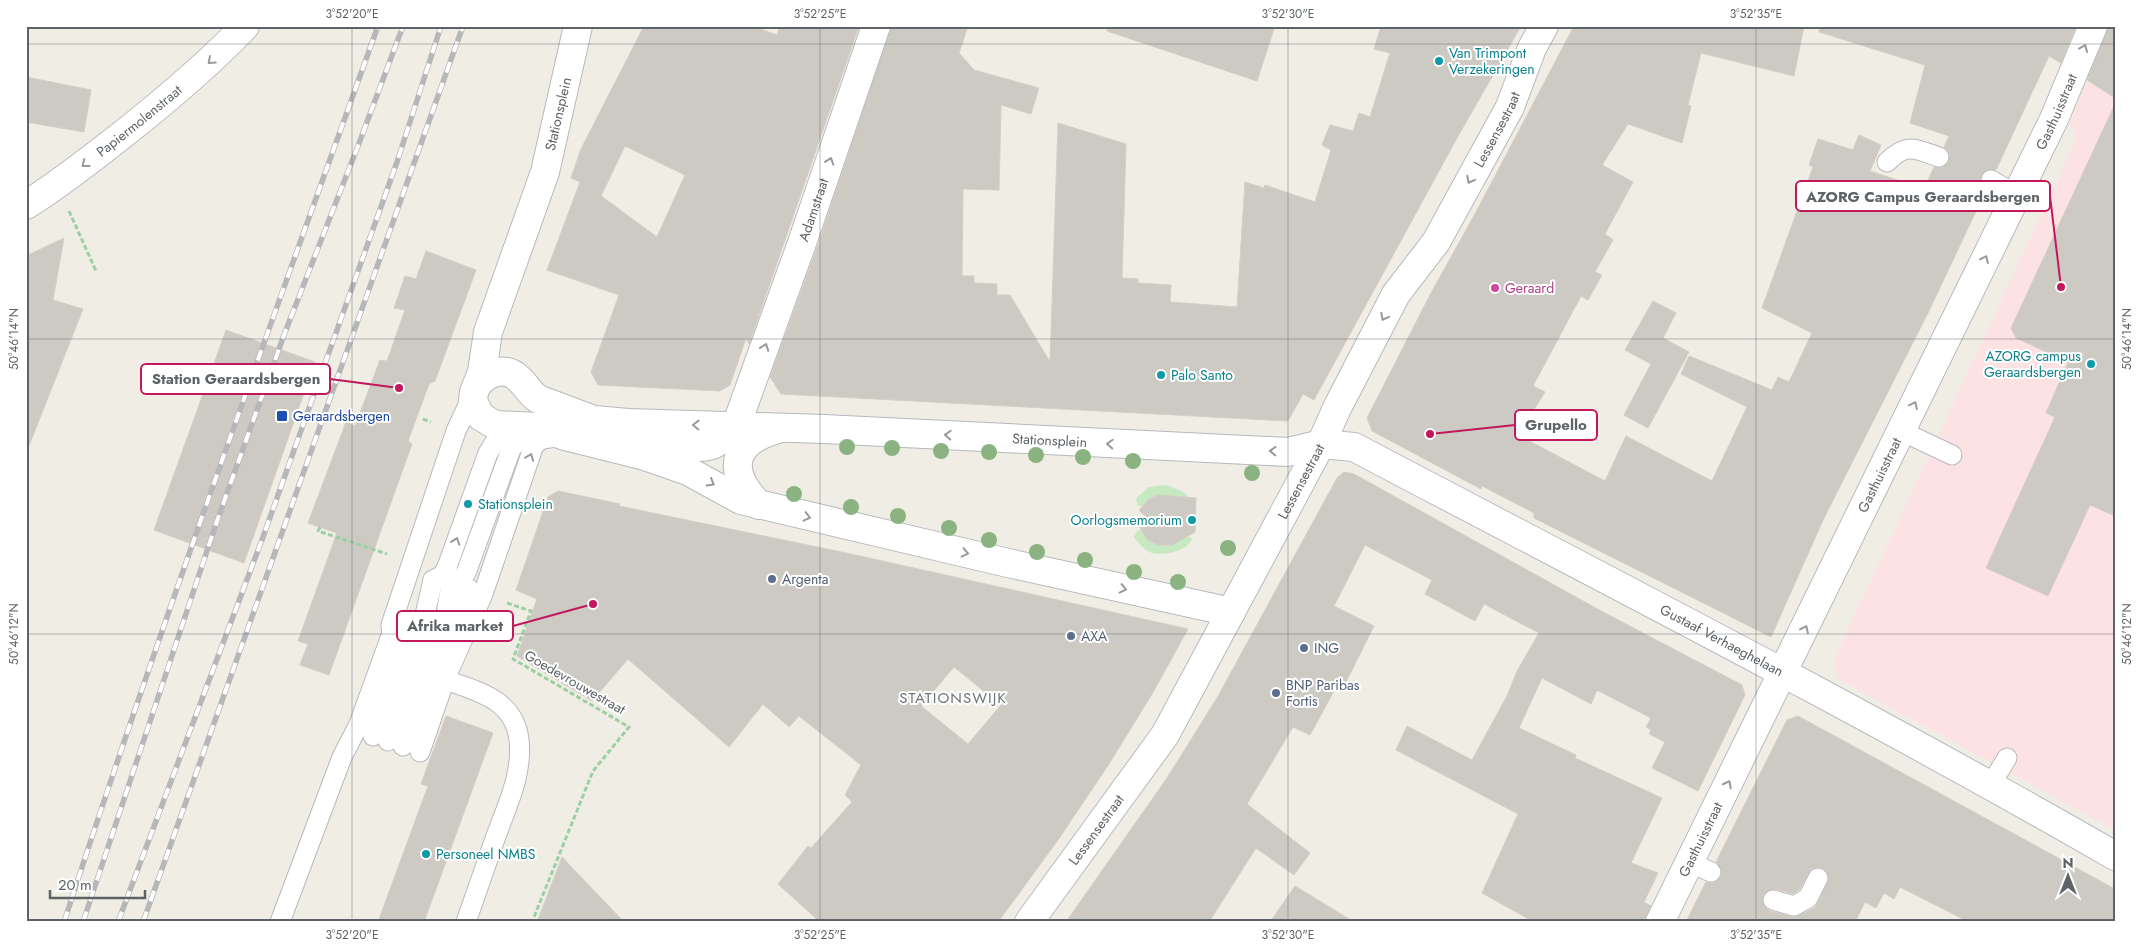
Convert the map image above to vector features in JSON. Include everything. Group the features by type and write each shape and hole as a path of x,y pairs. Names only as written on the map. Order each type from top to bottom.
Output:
{"street":[{"name":"Papiermolenstraat","path":"26,205 57,185 153,110 214,59 245,26"},
{"name":"Stationsplein","path":"578,26 545,172 486,342 482,383 513,374 520,379 538,400 594,420 628,423 736,426 1288,452 1320,444"},
{"name":"Adamstraat","path":"736,426 876,26"},
{"name":"Lessensestraat","path":"1029,922 1166,735 1320,444 1396,294 1436,242 1510,107 1532,48 1544,26"},
{"name":"Gasthuisstraat","path":"1660,922 1700,867 1783,673 2054,119 2093,26"},
{"path":"482,383 475,409 512,425 645,456 688,471 741,500 1230,612"},
{"path":"512,425 525,412 528,395 525,387"},
{"path":"565,436 697,447 711,445 723,439 736,426"},
{"name":"Stationsplein","path":"759,505 748,494 742,484 737,466 739,456 746,444 752,439 780,428"},
{"name":"Gustaaf Verhaeghelaan","path":"1320,444 1354,447 1991,784 2115,856"}],"lane":[{"path":"1887,162 1896,153 1911,148 1939,157"},
{"path":"1991,180 2017,195"},
{"name":"Stationsplein","path":"280,922 342,757 360,724 392,633 393,616 456,431 482,383"},
{"path":"456,431 469,421 512,425"},
{"path":"512,425 493,444 480,473 442,582 415,640 422,668 396,744 422,668 452,640 476,591 491,571 534,445 542,439 565,436"},
{"path":"1901,431 1952,455"},
{"path":"413,557 416,573 476,591"},
{"path":"392,633 396,647 422,668 497,701 508,709 514,720 519,741 518,764 513,789 466,922"},
{"path":"1991,784 2007,758"},
{"path":"1773,900 1794,906 1808,898 1818,878"}],"path":[{"path":"79,230 96,271"},
{"path":"423,419 431,422"},
{"path":"320,527 318,531 382,554"},
{"name":"Goedevrouwestraat","path":"476,591 531,611 512,659 629,727 593,770 532,922"}],"shaded area":[{"name":"AZORG campus Geraardsbergen","path":"2110,26 2115,26 2115,830 1838,679 1834,660 2077,138 2069,124"}],"green space":[{"path":"1165,485 1186,494 1195,508 1196,514 1191,515 1149,499 1142,506 1138,506 1136,498 1149,487"},
{"path":"1138,530 1142,530 1152,542 1162,545 1174,543 1187,536 1192,538 1186,546 1175,552 1157,554 1147,550 1134,537"}],"building":[{"path":"644,26 752,26 777,35 780,26 859,26 749,344 746,338 730,385 720,391 598,385 591,372 619,295 547,270 580,182 571,178 581,149","holes":["625,146 685,175 657,237 601,196"]},
{"path":"891,26 968,26 959,53 974,70 1039,88 1031,114 1001,105 999,190 963,189 962,276 974,276 974,283 997,284 997,295 1010,295 1050,362 1058,123 1126,144 1122,278 1138,279 1138,283 1171,285 1170,302 1237,307 1245,182 1264,188 1265,185 1315,202 1331,150 1322,145 1330,125 1353,131 1359,113 1370,117 1390,53 1374,49 1381,26 1521,26 1457,138 1314,400 1303,394 1288,421 781,394 770,377 818,245"},
{"path":"1108,26 1275,26 1257,81 1107,31"},
{"path":"1574,26 1804,26 1794,76 1701,53 1688,105 1691,106 1682,143 1628,124 1602,165 1633,182 1605,234 1613,240 1595,272 1602,275 1588,300 1581,296 1533,386 1545,392 1518,435 1605,481 1626,436 1712,481 1747,407 1681,374 1689,356 1772,390 1778,377 1789,382 1812,333 1762,308 1813,167 1809,165 1818,139 1853,150 1859,135 1881,145 1870,171 1924,189 1934,167 1942,168 1949,161 1950,154 1944,147 1949,136 1910,123 1925,65 1819,32 1820,26 2076,26 2061,63 2049,56 1996,170 1986,170 1981,175 1981,185 1986,190 1929,311 1824,518 1771,637 1534,518 1534,513 1482,486 1481,489 1372,431 1367,418 1431,293"},
{"path":"2108,26 2115,26 2115,98 2087,80"},
{"path":"26,77 91,90 84,132 26,122"},
{"name":"AZORG campus Geraardsbergen","path":"2115,104 2115,516 2090,505 2048,596 1986,568 2055,417 2046,413 2068,362 2016,338 2011,328"},
{"path":"64,238 53,300 83,309 28,448 26,448 26,256"},
{"path":"426,251 476,270 435,381 429,384 408,441 412,444 329,675 300,665 308,644 298,641 337,533 308,523 346,422 355,426 380,360 387,361 405,310 394,308 405,276 416,279"},
{"path":"1653,301 1676,313 1663,338 1689,352 1648,428 1624,415 1651,364 1625,350"},
{"path":"226,330 315,362 244,563 154,530"},
{"path":"1344,472 1354,474 1603,612 1742,685 1745,695 1698,791 1652,768 1665,742 1649,734 1651,730 1646,727 1651,718 1597,690 1591,704 1542,678 1519,728 1576,755 1575,758 1662,798 1631,863 1658,873 1644,902 1651,906 1645,922 1534,922 1482,893 1518,814 1396,750 1407,726 1472,760 1507,696 1517,671 1539,633 1484,604 1475,621 1425,594 1432,580 1365,545 1334,606 1374,626 1341,692 1335,689 1310,735 1293,727 1247,804 1310,853 1294,875 1256,848 1209,922 1066,922 1167,778 1217,698 1337,478"},
{"path":"558,491 620,504 619,506 851,554 1188,629 1152,694 1109,764 1058,840 998,922 820,922 778,884 808,846 811,848 852,802 845,795 861,765 799,716 789,727 763,704 729,747 628,659 592,701 517,656 537,599 516,590 548,497","holes":["954,667 1001,705 968,744 921,706"]},
{"path":"1158,495 1196,498 1195,532 1172,545 1158,545 1147,539 1139,526 1147,518 1139,510 1149,499"},
{"name":"Personeel NMBS","path":"446,716 493,733 424,922 378,922 428,786 421,784"},
{"path":"1798,716 2115,889 2115,922 1969,922 1900,887 1894,899 1884,893 1876,908 1865,902 1855,922 1765,922 1758,918 1757,922 1686,922 1706,882 1713,883 1721,877 1722,870 1716,862 1787,720","holes":["1823,868 1829,878 1814,908 1795,917 1770,911 1765,907 1762,897 1766,892 1776,889 1793,894 1799,890 1811,869"]},
{"path":"562,857 578,874 624,922 537,922"},
{"path":"1295,886 1354,922 1270,922"}],"railway":[{"path":"64,922 178,585 378,26"},
{"path":"83,922 217,521 284,335 403,26"},
{"path":"118,922 263,537 397,162 441,26"},
{"path":"143,922 463,26"}],"place":[{"name":"Van Trimpont Verzekeringen","path":"1439,61"},
{"name":"AZORG Campus Geraardsbergen","path":"2061,287"},
{"name":"Geraard","path":"1495,288"},
{"name":"AZORG campus Geraardsbergen","path":"2091,364"},
{"name":"Palo Santo","path":"1161,375"},
{"name":"Station Geraardsbergen","path":"399,388"},
{"name":"Geraardsbergen","path":"282,416"},
{"name":"Grupello","path":"1430,434"},
{"name":"Stationsplein","path":"468,504"},
{"name":"Oorlogsmemorium","path":"1192,520"},
{"name":"Argenta","path":"772,579"},
{"name":"Afrika market","path":"593,604"},
{"name":"AXA","path":"1071,636"},
{"name":"ING","path":"1304,648"},
{"name":"BNP Paribas Fortis","path":"1276,693"},
{"name":"Personeel NMBS","path":"426,854"}],"district":[{"name":"STATIONSWIJK","path":"953,698"}]}
